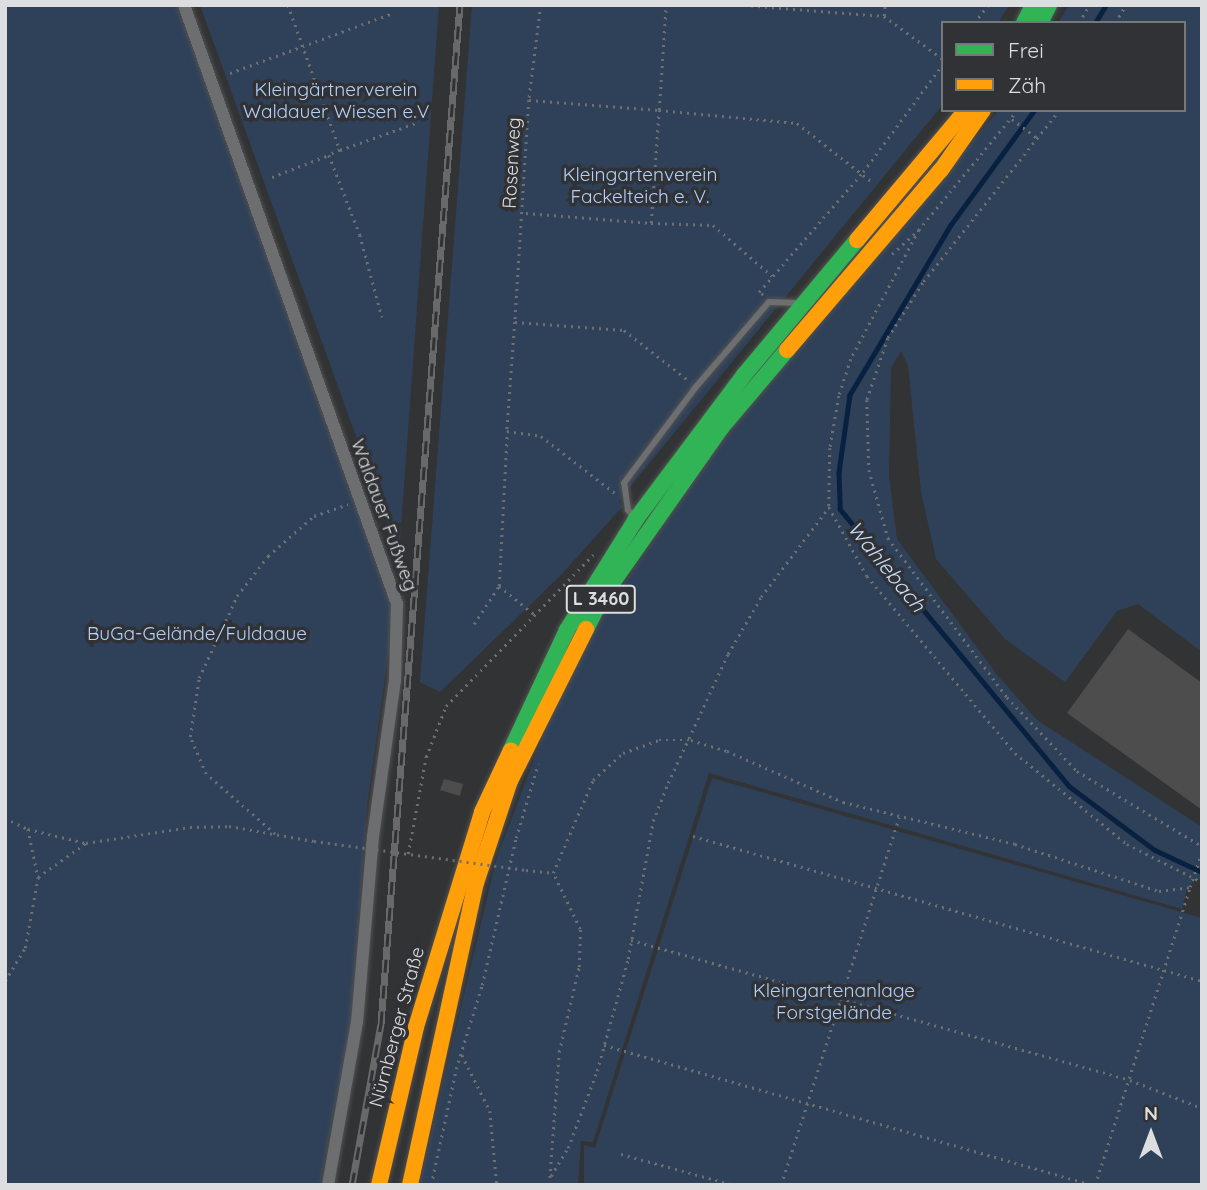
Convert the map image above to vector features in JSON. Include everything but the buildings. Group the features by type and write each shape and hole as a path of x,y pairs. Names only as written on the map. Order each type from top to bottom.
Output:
{"main road":[{"path":"1025,21 1033,5"},
{"path":"1041,21 1049,5"},
{"name":"L 3460","path":"636,519 805,304 963,112"},
{"name":"L 3460","path":"410,1185 477,883 510,781 601,599 721,428 941,170 982,112"},
{"name":"Nürnberger Straße","path":"379,1185 416,1027 460,882 510,745 567,630 636,519"}],"street":[{"name":"Waldauer Fußweg","path":"184,5 358,501 397,604 395,680 373,836 357,1022 328,1185"}],"lane":[{"path":"636,519 628,510 624,483 695,388 769,302 805,304"}],"path":[{"path":"288,5 340,150"},
{"name":"Rosenweg","path":"499,586 529,100 541,5"},
{"path":"651,223 666,5"},
{"path":"744,5 884,16 941,60"},
{"path":"884,16 885,5"},
{"path":"976,21 988,5"},
{"path":"1080,21 1089,5"},
{"path":"1116,21 1126,5"},
{"path":"230,73 300,44 390,13"},
{"path":"769,302 759,292 863,172 941,65"},
{"path":"529,100 797,123 863,172 871,181"},
{"path":"888,258 919,230 1014,120 1017,112"},
{"path":"1059,112 1040,141 923,284 888,338 867,400 869,470 888,538 1007,697 1077,771 1202,846"},
{"path":"1014,120 1040,141"},
{"path":"272,177 419,122"},
{"path":"329,155 360,235 382,317"},
{"path":"524,213 713,225 772,276"},
{"path":"919,230 851,359 839,396 830,448 829,507 867,576 1015,752 1127,844 1193,880 1202,882"},
{"path":"515,321 624,330 695,388"},
{"path":"507,431 541,436 613,493 625,491"},
{"path":"275,834 206,774 190,737 199,678 237,596 268,556 314,516 358,501"},
{"path":"551,1176 568,1148 604,1045 631,940 653,821 722,666 761,597 829,507"},
{"path":"474,624 499,586 534,614"},
{"path":"408,854 417,796 439,719"},
{"path":"549,1185 559,1052 579,967 580,929 553,873 593,780 623,753 659,740 691,740 727,751 844,803 1015,844 1158,891 1191,887"},
{"path":"431,1185 516,838 543,752"},
{"path":"5,818 27,829 86,843 190,827 229,827 553,873"},
{"path":"781,1185 899,818"},
{"path":"5,981 25,948 38,877 27,829"},
{"path":"694,836 1202,981"},
{"path":"38,877 86,843"},
{"path":"604,1045 1094,1185 1166,970 1202,852"},
{"path":"631,940 1130,1080 1202,1108"},
{"path":"461,1055 490,1111 497,1185"},
{"path":"621,1154 734,1185"}],"green space":[{"name":"BuGa-Gelände/Fuldaaue","path":"5,5 179,5 392,599 394,613 368,798 351,1023 320,1185 5,1185"},
{"name":"Kleingärtnerverein Waldauer Wiesen e.V","path":"200,5 439,5 399,555"},
{"name":"Kleingartenverein Fackelteich e. V.","path":"472,5 1009,5 999,21 941,21 941,106 630,487 619,502 623,506 560,576 440,692 420,682"},
{"path":"1069,5 1202,5 1202,652 1138,604 1117,611 1065,682 1005,639 936,559 921,492 908,366 901,351 891,368 889,476 897,539 998,676 1037,720 1202,827 1202,878 1188,885 1182,909 709,773 593,1142 581,1141 578,1185 419,1185 496,860 550,717 597,622 726,435 997,112 1186,112 1186,21 1059,21"},
{"name":"Kleingartenanlage Forstgelände","path":"712,778 1202,918 1202,1185 584,1185 584,1145 595,1148"}],"waterway":[{"name":"Wahlebach","path":"1096,21 1106,5"},
{"name":"Wahlebach","path":"1034,112 951,225 850,395 839,472 840,509 1069,786 1155,850 1202,872"}],"railway":[{"path":"352,1185 381,1024 460,5"}],"traffic: fast":[{"path":"1025,21 1033,5"},
{"path":"1041,21 1049,5"},
{"path":"511,750 567,630 636,519 744,375 857,240"},
{"path":"586,629 601,599 721,428 787,350"}],"traffic: slow":[{"path":"857,240 964,112"},
{"path":"787,350 941,170 982,112"},
{"path":"410,1185 476,883 510,781 586,629"},
{"path":"379,1185 416,1027 482,812 511,750"}]}
